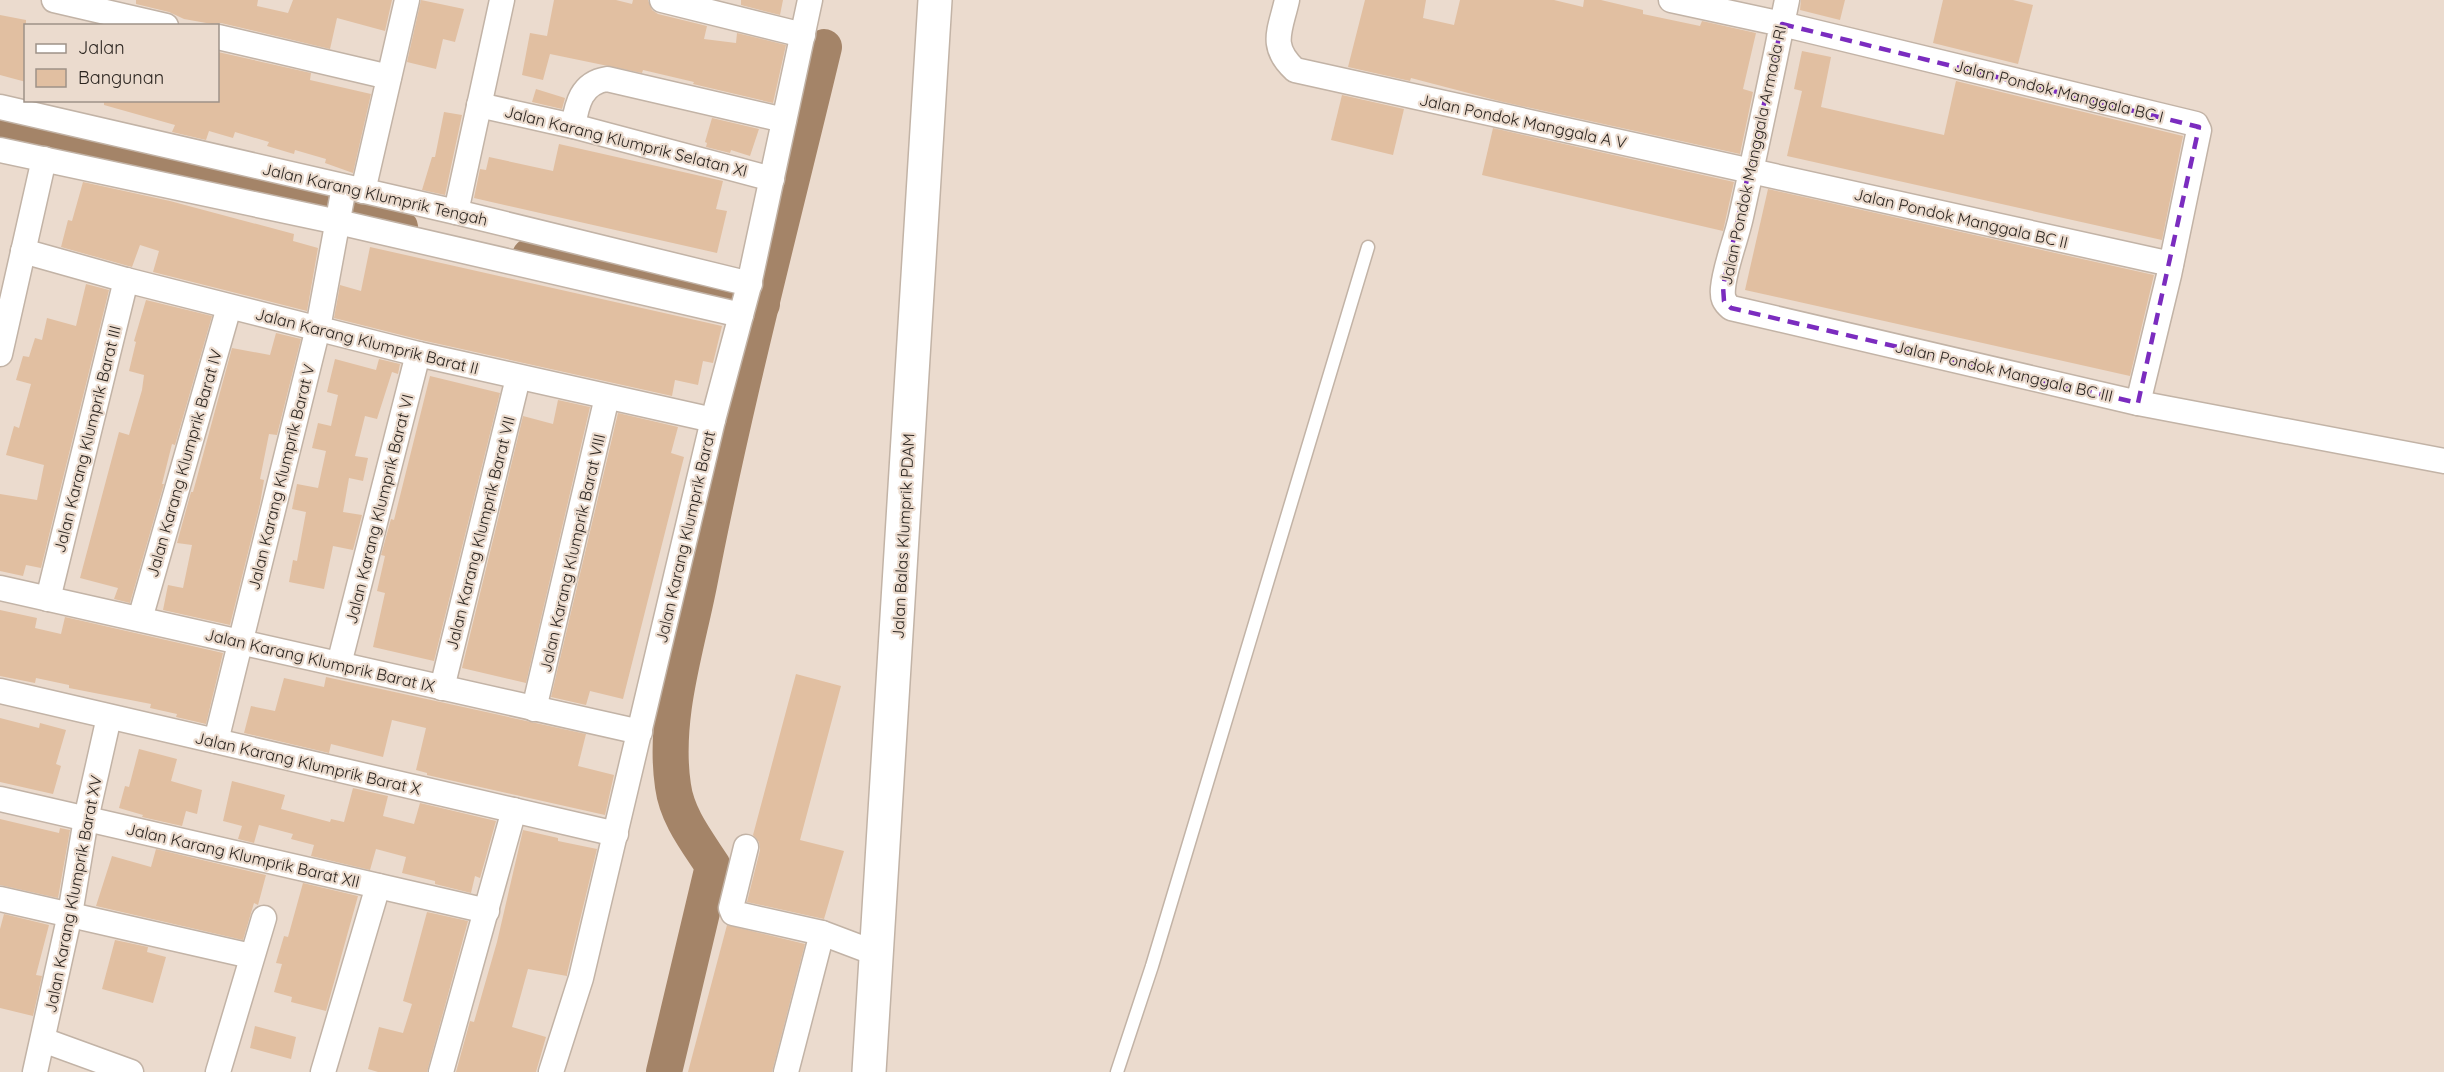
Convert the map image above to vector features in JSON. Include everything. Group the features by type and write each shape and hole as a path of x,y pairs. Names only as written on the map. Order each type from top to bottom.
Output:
{"street":[{"path":"54,0 157,24"},
{"name":"Jalan Karang Klumprik Barat V","path":"216,741 318,328 345,201 389,77 407,0"},
{"path":"456,212 502,0"},
{"path":"662,0 803,35"},
{"name":"Jalan Karang Klumprik Barat","path":"551,1072 581,978 713,420 746,299 810,0"},
{"name":"Jalan Balas Klumprik PDAM","path":"869,1072 934,0"},
{"name":"Jalan Pondok Manggala A V","path":"1287,0 1278,40 1279,49 1282,58 1295,70 1752,171"},
{"path":"1671,0 1782,24"},
{"name":"Jalan Pondok Manggala Armada RI","path":"1731,308 1724,301 1723,286 1752,171 1787,0"},
{"name":"Jalan Pondok Manggala BC I","path":"1782,24 2196,124 2199,130 2171,264"},
{"path":"219,37 389,77"},
{"path":"573,126 576,107 585,88 596,80 606,79 784,120"},
{"name":"Jalan Karang Klumprik Selatan XI","path":"479,105 573,126 772,178"},
{"name":"Jalan Karang Klumprik Tengah","path":"0,107 345,201 746,299"},
{"name":"Jalan Karang Klumprik Tengah","path":"0,150 44,159 345,201 456,212 746,299"},
{"path":"0,354 44,159"},
{"name":"Jalan Pondok Manggala BC II","path":"1752,171 2171,264"},
{"name":"Jalan Karang Klumprik Barat II","path":"23,251 229,307 418,354 713,420"},
{"path":"2138,403 2171,264"},
{"name":"Jalan Karang Klumprik Barat III","path":"48,599 126,280"},
{"name":"Jalan Karang Klumprik Barat IV","path":"140,620 229,307"},
{"name":"Jalan Pondok Manggala BC III","path":"1731,308 2138,403 2444,461"},
{"name":"Jalan Karang Klumprik Barat VI","path":"339,664 418,354"},
{"name":"Jalan Karang Klumprik Barat VII","path":"442,688 518,378"},
{"name":"Jalan Karang Klumprik Barat VIII","path":"534,708 608,397"},
{"name":"Jalan Karang Klumprik Barat IX","path":"0,588 640,732"},
{"name":"Jalan Karang Klumprik Barat X","path":"0,691 616,834"},
{"name":"Jalan Karang Klumprik Barat XV","path":"35,1072 70,914 86,819 110,717"},
{"name":"Jalan Karang Klumprik Barat XII","path":"0,799 487,911"},
{"path":"441,1072 514,810"},
{"path":"746,847 731,908 733,913 822,933 875,953"},
{"path":"324,1072 378,886"},
{"path":"0,899 251,956"},
{"path":"218,1072 264,918"},
{"path":"786,1072 822,933"},
{"path":"43,1040 131,1072"}],"lane":[{"path":"1117,1072 1152,966 1368,247"}],"highlighted area":[{"path":"1782,24 2199,127 2138,403 1731,308 1724,301 1723,286"}],"building":[{"path":"136,0 258,0 257,6 288,13 293,0 392,0 385,31 337,18 330,49 221,23 212,24 184,19 169,12 136,4"},
{"path":"421,0 464,9 455,42 443,39 436,69 407,62"},
{"path":"554,0 616,0 632,4 633,0 648,0 652,10 658,14 707,26 704,39 736,43 737,33 786,45 773,103 643,70 642,73 550,54 543,80 522,75 530,33 547,36"},
{"path":"741,0 783,0 780,15 741,5"},
{"path":"1365,0 1426,0 1423,18 1454,25 1460,0 1554,0 1583,7 1584,0 1601,0 1643,10 1643,14 1700,26 1702,21 1756,33 1743,89 1753,92 1740,154 1499,101 1411,78 1410,81 1348,67"},
{"path":"1801,0 1845,0 1840,20 1800,10"},
{"path":"1943,0 2013,0 2033,5 2018,64 1933,43"},
{"path":"0,15 26,20 24,24 24,81 0,75"},
{"path":"1802,51 1831,57 1821,107 1944,135 1956,81 2183,136 2162,240 1787,156 1802,91 1794,89"},
{"path":"219,52 311,73 310,80 371,94 353,173 325,163 326,159 295,150 294,154 267,146 269,142 235,132 233,138 209,131 206,140 172,132 175,125 104,105 104,102 219,102"},
{"path":"536,89 565,98 562,109 532,102"},
{"path":"1342,95 1404,109 1393,155 1331,140"},
{"path":"444,112 462,115 445,195 422,190 432,157 435,157"},
{"path":"712,118 759,129 750,156 731,150 730,153 706,147 705,142"},
{"path":"1493,128 1734,182 1723,231 1482,175"},
{"path":"559,144 723,181 716,209 727,211 717,253 474,198 480,169 486,170 489,157 553,171"},
{"path":"83,182 170,201 294,234 293,241 318,248 307,311 153,272 159,251 140,245 132,267 61,247 68,220 72,221"},
{"path":"1768,189 2154,275 2130,376 1745,290"},
{"path":"370,247 722,326 713,363 703,361 698,385 675,380 672,396 421,340 334,318 340,285 361,291"},
{"path":"86,284 109,290 41,568 26,565 23,576 0,571 0,494 37,500 44,465 6,455 14,426 19,428 31,384 16,380 23,356 29,357 35,338 42,340 47,318 76,326"},
{"path":"146,300 212,316 175,445 172,444 162,484 164,484 130,603 114,599 118,588 80,578 119,432 129,435 142,390 144,375 129,371 136,342 134,341"},
{"path":"276,333 301,339 277,435 269,434 260,479 264,480 260,504 230,625 163,610 168,585 183,588 192,545 177,543 232,348 270,355"},
{"path":"335,359 376,370 379,359 400,364 398,374 392,372 377,419 365,416 355,456 368,458 363,481 349,478 343,512 362,515 353,550 333,546 324,589 289,582 293,560 297,561 306,512 292,509 297,484 318,488 326,451 312,448 318,423 331,426 338,395 327,392"},
{"path":"430,376 500,393 434,661 373,647 385,593 377,591 385,556 381,555 391,519 394,520"},
{"path":"558,400 590,407 526,683 462,668 523,416 553,424"},
{"path":"618,413 678,427 671,453 684,457 623,699 590,691 586,705 551,697"},
{"path":"0,610 37,618 35,628 61,634 65,617 223,653 206,724 150,708 151,704 69,688 69,685 36,678 35,683 0,676"},
{"path":"796,674 841,686 800,840 844,851 824,919 747,902 760,850 759,842 753,835"},
{"path":"326,677 586,734 578,766 614,775 605,815 427,775 427,773 416,770 426,728 392,720 383,757 331,744 329,753 244,733 251,706 275,711 284,678 324,687"},
{"path":"0,718 39,728 40,723 66,730 56,764 61,766 53,794 0,782"},
{"path":"139,749 177,759 171,781 202,790 197,814 186,811 182,826 142,817 143,815 119,808 125,786 129,787"},
{"path":"232,781 285,795 281,809 330,822 331,819 344,822 353,788 388,796 383,816 414,824 420,803 496,821 480,878 475,876 471,893 402,873 406,857 376,849 370,870 311,856 314,845 291,839 293,834 259,825 254,843 238,839 242,826 223,821"},
{"path":"0,819 59,833 60,828 70,830 58,898 0,885"},
{"path":"523,830 558,838 558,841 597,849 567,976 528,969 512,1027 546,1037 536,1072 456,1072 470,1021 474,1022 497,942"},
{"path":"156,849 266,875 258,905 254,903 243,940 96,906 112,856 151,867"},
{"path":"303,883 358,896 326,1011 291,1002 292,997 274,992 282,964 276,963 284,936 288,937"},
{"path":"427,912 468,921 427,1072 378,1072 368,1069 379,1027 403,1033 412,1004 403,1001"},
{"path":"4,914 49,925 36,975 42,976 33,1016 0,1008 0,929"},
{"path":"727,925 805,944 772,1072 688,1072"},
{"path":"115,940 148,947 147,952 166,957 153,1003 102,989"},
{"path":"255,1026 296,1037 291,1059 250,1048"}],"waterway":[{"path":"664,1072 713,866 688,828 675,797 671,761 673,710 727,450 824,47"},
{"path":"0,136 348,212 400,227"},
{"path":"530,256 727,294 762,304"}]}
